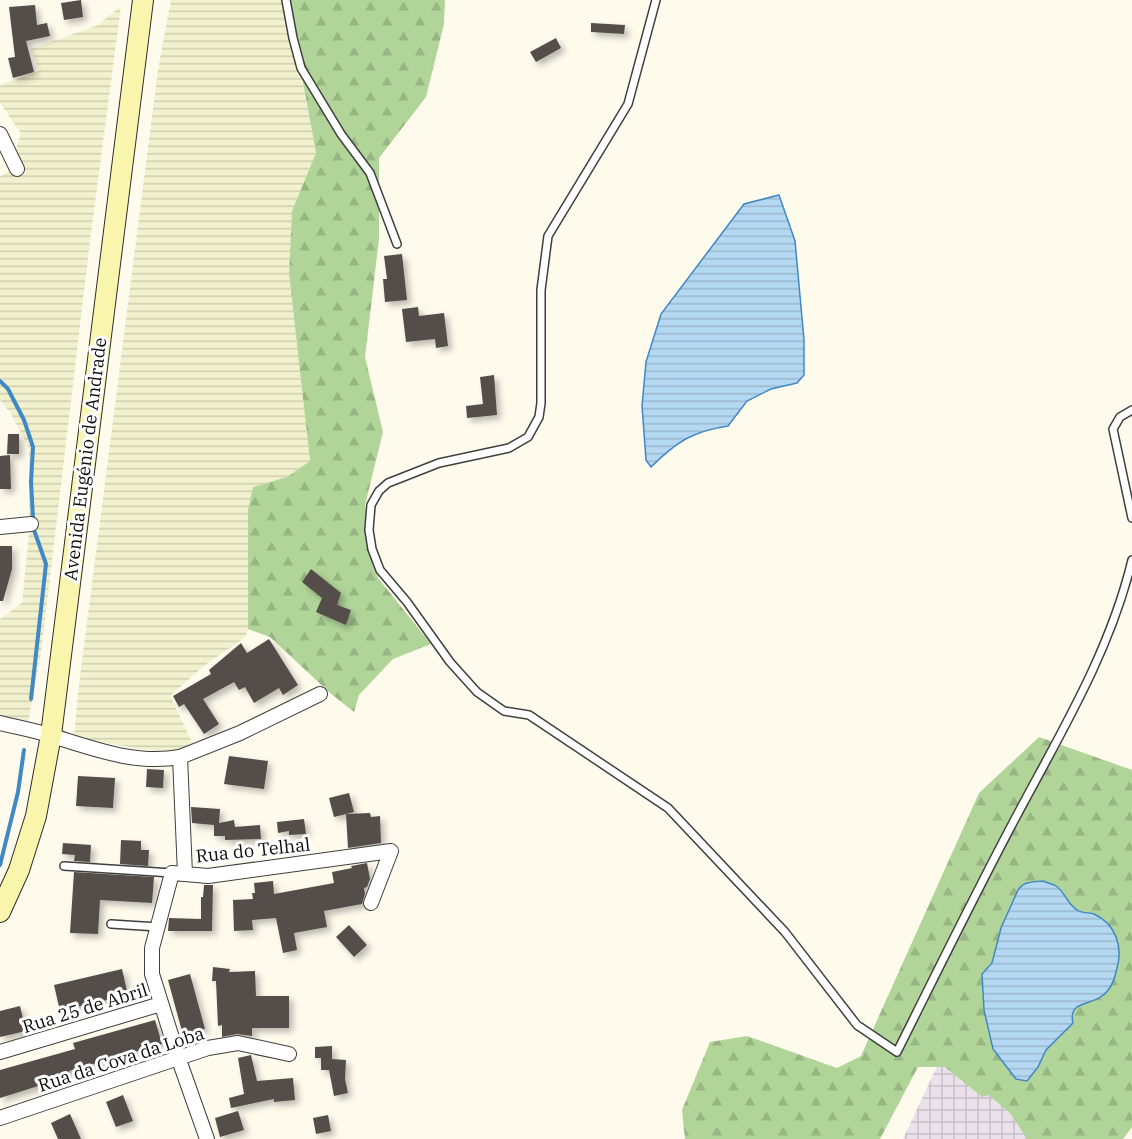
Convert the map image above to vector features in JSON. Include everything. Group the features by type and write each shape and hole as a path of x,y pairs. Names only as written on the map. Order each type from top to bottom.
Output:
{"main road":[{"name":"Avenida Eugénio de Andrade","path":"0,912 19,870 36,816 51,735 143,0"}],"street":[{"path":"0,134 17,169"},
{"path":"0,526 31,524"},
{"path":"0,723 51,735 110,755 165,759 180,757 240,733 320,694"},
{"name":"Rua do Telhal","path":"180,757 178,873 208,876 391,851 371,903"},
{"path":"162,1004 153,974 152,948 178,873"},
{"name":"Rua 25 de Abril","path":"0,1052 162,1004 207,1139"},
{"name":"Rua da Cova da Loba","path":"0,1118 208,1048 238,1043 289,1054"}],"lane":[{"path":"286,0 293,38 302,68 341,134 370,172 397,244"},
{"path":"656,0 628,104 548,236 541,290 539,417 528,436 508,448 440,463 388,483 379,491 371,505 369,530 372,549 380,570 407,602 450,662 477,692 504,711 529,715 668,808 785,932 857,1025 897,1052 986,873 1092,675 1128,579 1132,560"},
{"path":"1132,410 1120,417 1113,429 1132,518"},
{"path":"64,866 178,873"},
{"path":"111,924 158,927"}],"shaded area":[{"path":"939,1062 982,1097 992,1094 1042,1139 903,1139"}],"green space":[{"path":"171,0 288,0 316,153 292,211 289,273 310,461 287,477 253,487 248,629 240,641 205,665 170,696 195,748 172,754 74,738 158,70"},
{"path":"288,0 445,0 444,24 426,97 379,158 379,239 365,357 383,432 365,505 378,578 431,644 393,659 359,695 354,712 330,693 270,637 248,629 248,510 253,487 287,477 310,461 289,273 292,211 316,153"},
{"path":"121,6 90,241 41,653 27,728 0,721 0,619 22,603 29,534 29,448 11,414 0,400 0,177 10,170 21,133 0,103 0,87 1,84 39,71 31,49 98,25"},
{"path":"1039,737 1132,770 1132,1127 1123,1139 1027,1139 1011,1114 989,1095 982,1097 945,1067 918,1067 880,1139 685,1139 682,1110 710,1042 747,1036 837,1068 861,1056 979,793"}],"water":[{"path":"779,195 795,241 804,340 804,375 797,383 771,389 747,401 728,426 705,431 686,439 651,467 646,460 642,406 646,362 661,314 744,204"},
{"path":"1043,881 1055,885 1077,910 1094,914 1108,924 1116,937 1119,960 1114,980 1108,990 1097,999 1077,1007 1072,1016 1073,1023 1046,1050 1038,1067 1027,1081 1016,1079 993,1049 984,1010 982,974 992,963 1001,928 1018,890 1026,883"}],"building":[{"path":"81,0 83,17 64,20 61,3"},
{"path":"35,5 37,25 47,23 50,36 26,41 34,72 13,78 8,58 15,57 9,7"},
{"path":"591,23 625,25 624,34 591,32"},
{"path":"556,38 561,48 536,62 530,52"},
{"path":"402,254 407,300 385,302 383,279 387,279 384,256"},
{"path":"418,307 419,316 444,313 448,346 436,348 435,339 406,342 402,309"},
{"path":"494,375 497,415 467,418 466,406 483,404 480,377"},
{"path":"8,434 19,434 19,454 7,454"},
{"path":"10,455 11,489 0,489 0,456"},
{"path":"0,546 12,546 12,569 3,601 0,601"},
{"path":"311,569 341,593 337,605 351,610 346,625 316,612 322,598 302,582"},
{"path":"269,639 298,685 283,695 279,688 254,703 245,687 239,690 234,682 203,699 219,724 204,734 184,704 179,707 173,696 211,674 209,670 241,643 247,653"},
{"path":"229,756 268,761 264,789 224,784"},
{"path":"147,769 164,770 163,788 146,787"},
{"path":"78,776 115,778 113,808 76,806"},
{"path":"349,793 354,812 334,817 329,798"},
{"path":"191,807 220,809 219,823 234,820 235,827 260,825 261,839 225,840 225,836 214,836 214,825 192,823"},
{"path":"370,813 371,817 380,816 381,843 348,848 346,814"},
{"path":"304,819 306,834 289,835 289,831 278,833 277,822"},
{"path":"121,840 141,841 141,850 149,850 148,866 120,864"},
{"path":"63,843 91,845 90,862 74,861 75,855 62,854"},
{"path":"367,863 370,879 367,887 364,888 362,904 324,911 327,927 294,933 297,950 283,953 276,918 252,920 253,930 234,931 233,900 253,899 254,883 273,881 274,894 334,883 332,872"},
{"path":"74,872 154,877 152,903 100,900 98,934 70,933"},
{"path":"204,885 213,885 212,931 168,931 169,918 201,919 201,897 203,897"},
{"path":"349,925 367,945 354,957 336,937"},
{"path":"213,967 230,969 229,972 255,971 256,996 289,996 289,1028 252,1028 252,1036 237,1034 222,1037 222,1025 218,1026 216,981 212,981"},
{"path":"122,969 128,995 60,1011 54,985"},
{"path":"190,974 205,1029 183,1035 168,980"},
{"path":"20,1006 26,1031 0,1037 0,1011"},
{"path":"155,1020 162,1044 69,1071 70,1076 0,1098 0,1070 75,1049 73,1043"},
{"path":"332,1046 332,1059 346,1060 345,1079 348,1093 334,1096 329,1070 321,1070 321,1058 315,1058 315,1047"},
{"path":"251,1055 257,1081 293,1078 295,1100 274,1102 274,1099 231,1108 229,1098 244,1094 238,1058"},
{"path":"123,1095 133,1121 116,1127 106,1102"},
{"path":"238,1111 244,1130 220,1137 215,1118"},
{"path":"70,1114 81,1139 58,1139 51,1123"},
{"path":"328,1115 331,1131 316,1134 313,1118"}],"waterway":[{"path":"0,381 8,389 24,420 33,447 31,482 33,518"},
{"path":"31,699 46,564 34,530"},
{"path":"0,865 18,792 24,750"}]}
